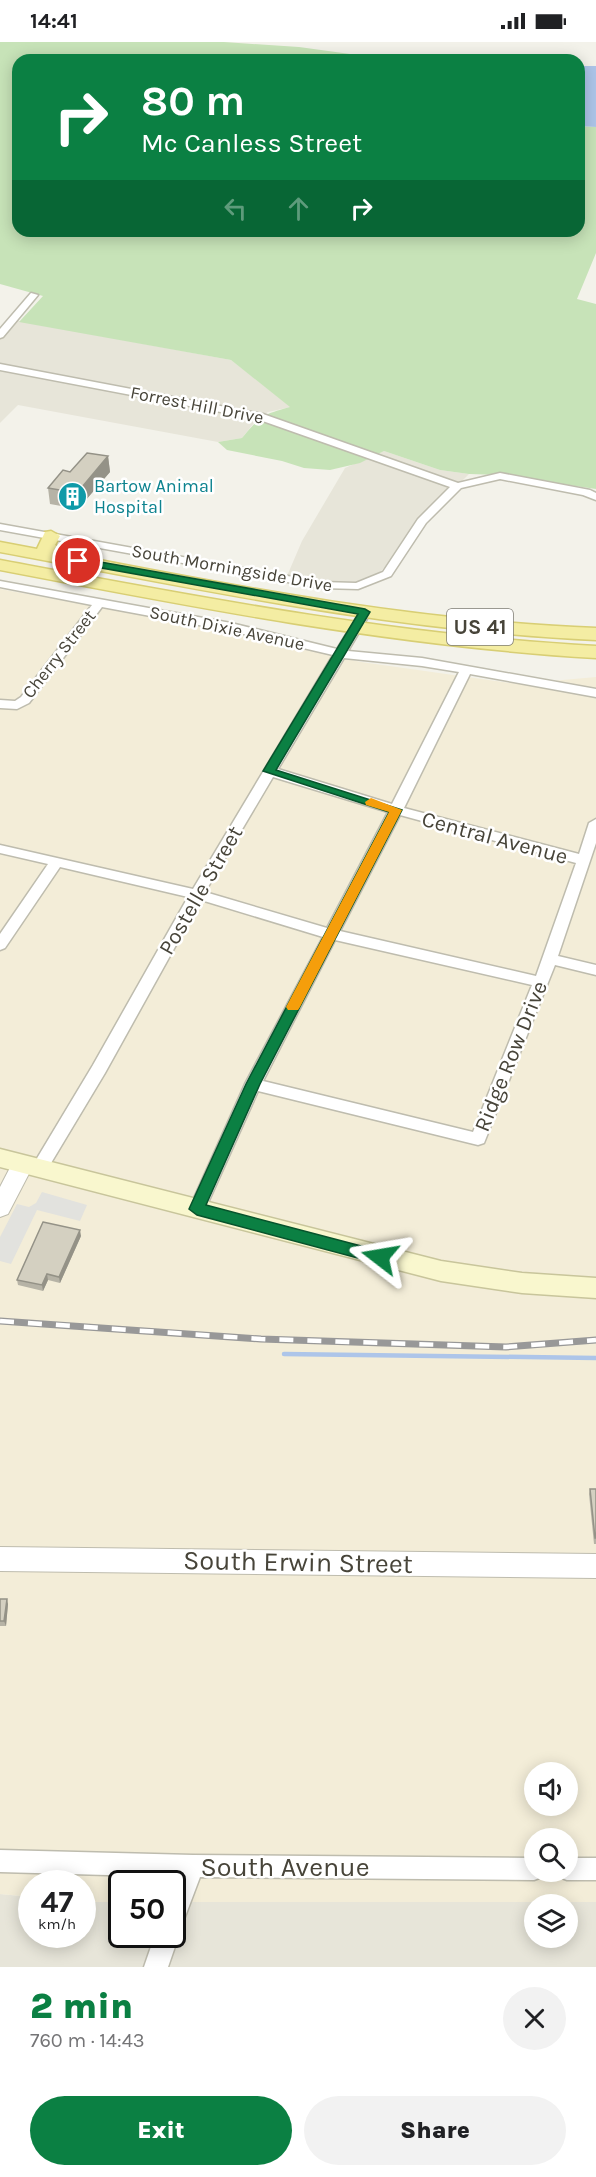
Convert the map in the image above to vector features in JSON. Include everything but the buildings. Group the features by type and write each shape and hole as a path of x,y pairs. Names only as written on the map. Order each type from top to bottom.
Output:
{"main road":[{"path":"51,536 45,544 48,549 78,561"},
{"name":"US 41","path":"0,565 78,561 463,644 596,652"},
{"path":"0,565 40,567 125,578 360,620 472,637 596,644"},
{"name":"US 41","path":"0,565 53,575 360,620 596,634"},
{"path":"21,588 33,578 53,575"},
{"path":"0,1158 441,1271 522,1283 596,1288"}],"street":[{"path":"0,335 34,295"},
{"name":"Forrest Hill Drive","path":"0,367 259,416 457,486"},
{"path":"457,486 500,476 586,492 596,497"},
{"name":"South Morningside Drive","path":"0,527 321,585 358,586 387,574 422,521 457,486"},
{"name":"South Dixie Avenue","path":"0,565 21,588 239,629 342,654 465,670 596,693"},
{"name":"Cherry Street","path":"0,704 17,705 25,700 100,602"},
{"name":"Postelle Street","path":"31,1167 99,1069 197,894 269,771 342,654 360,620"},
{"path":"197,1209 253,1084 396,810 465,670"},
{"name":"Central Avenue","path":"269,771 396,810 583,860"},
{"name":"Ridge Row Drive","path":"253,1084 478,1139 550,959 596,823"},
{"path":"0,849 197,894 330,934 540,982"},
{"path":"0,945 57,861"},
{"path":"550,959 596,970"},
{"path":"0,1208 31,1167"},
{"name":"South Erwin Street","path":"0,1558 596,1566"},
{"name":"South Avenue","path":"0,1861 193,1866 524,1869"},
{"path":"186,1885 193,1866"},
{"path":"578,1869 596,1869"},
{"path":"156,1967 163,1948"}],"shaded area":[{"path":"14,320 231,360 291,407 268,412 257,419 242,438 218,442 18,405 0,423 0,334"},
{"path":"384,451 440,470 469,474 457,486 440,495 420,516 397,555 378,574 359,582 342,584 287,576 302,541 345,468"},
{"path":"0,589 169,620 361,662 518,684 596,677 596,1902 578,1902 578,1894 524,1894 524,1902 186,1902 186,1870 108,1870 108,1902 96,1902 96,1870 18,1870 18,1896 0,1894"},
{"path":"42,1192 87,1205 80,1221 37,1210 11,1264 0,1261 0,1237 17,1204 29,1207 36,1203"},
{"path":"0,1894 18,1896 18,1948 96,1948 96,1902 108,1902 108,1948 186,1948 186,1902 524,1902 524,1948 578,1948 578,1902 596,1902 596,1967 0,1967"}],"green space":[{"path":"0,42 224,42 299,47 350,54 12,54 12,237 585,237 585,126 596,127 596,253 577,299 596,304 596,489 500,475 440,470 384,451 360,463 330,470 304,468 282,461 227,450 218,442 242,438 263,417 290,407 231,360 19,322 43,296 0,284"}],"water":[{"path":"585,66 596,66 596,127 585,126"}],"waterway":[{"path":"284,1354 596,1358"}],"railway":[{"path":"0,1321 261,1339 506,1347 596,1340"}],"slow traffic":[{"path":"293,1007 396,810 371,802"}],"place":[{"name":"Bartow Animal Hospital","path":"73,496"}],"route":[{"path":"78,561 365,612 342,654 269,771 396,810 253,1084 197,1209 380,1257"}]}
